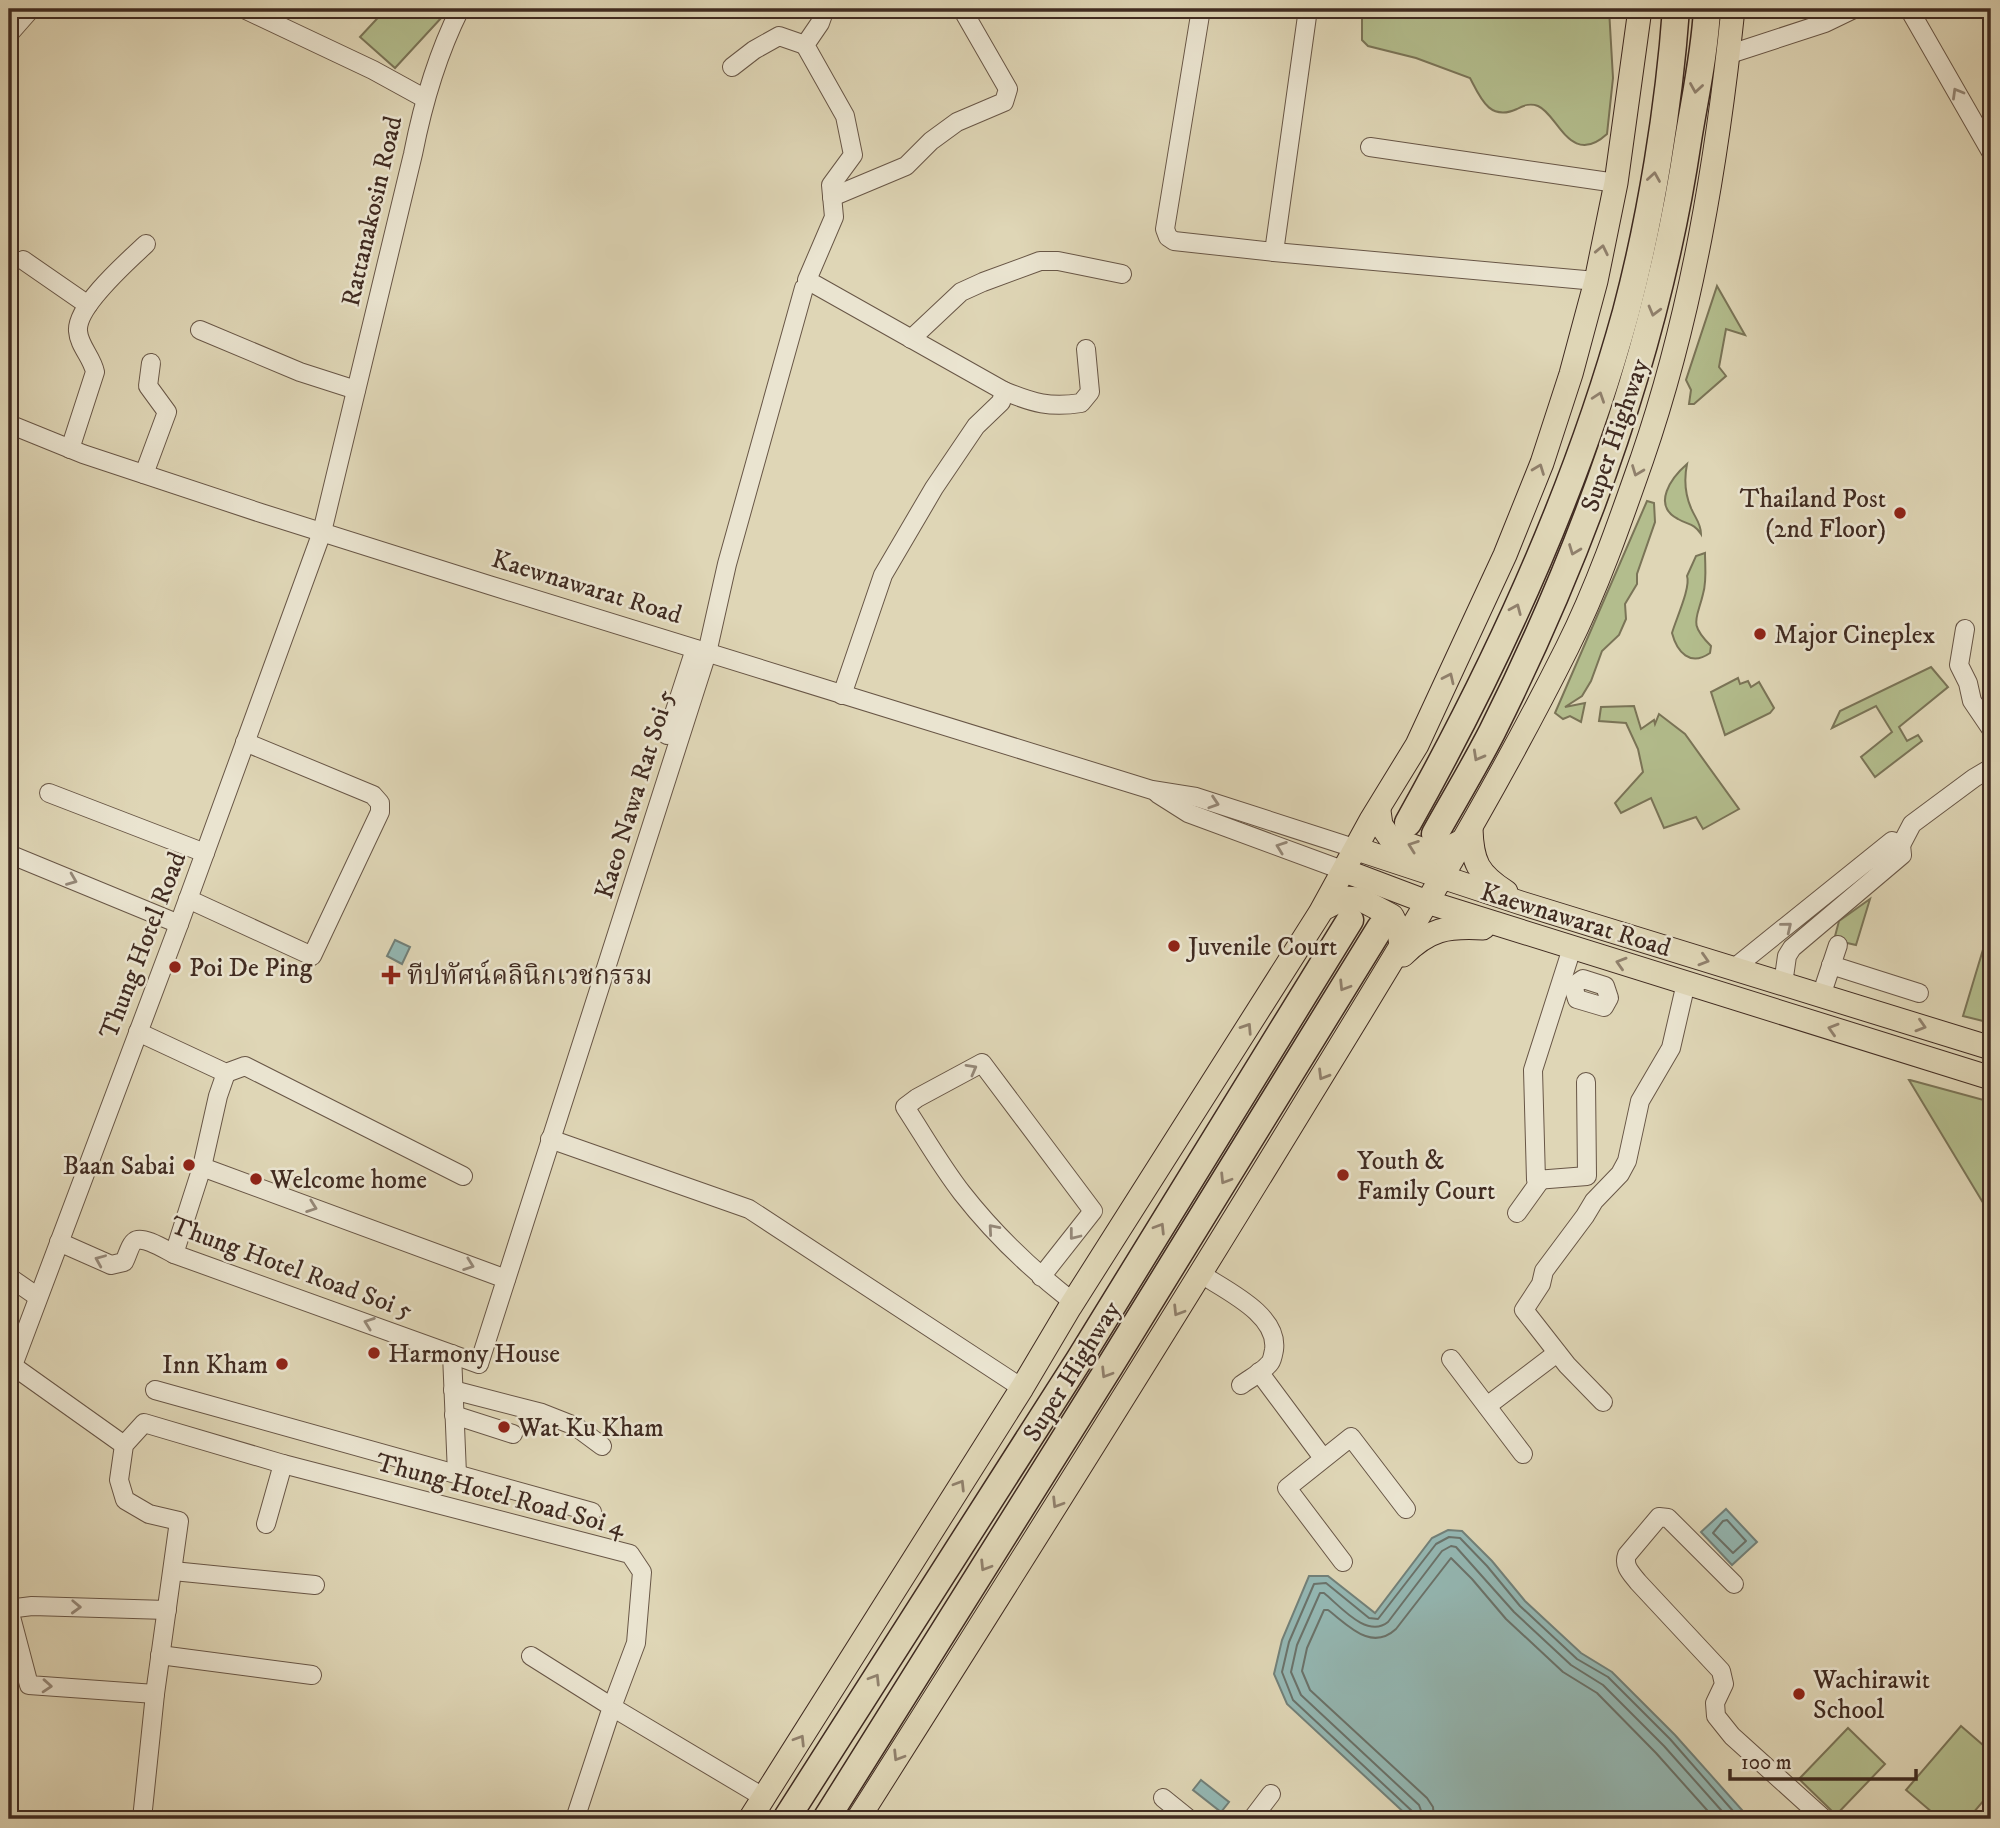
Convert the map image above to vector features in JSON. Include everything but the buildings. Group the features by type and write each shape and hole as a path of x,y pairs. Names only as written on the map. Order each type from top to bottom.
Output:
{"highway":[{"name":"Super Highway","path":"1408,823 1462,726 1497,654 1556,513 1603,388 1626,310 1654,176 1674,36 1673,9"},
{"name":"Super Highway","path":"1435,834 1491,733 1556,595 1617,432 1654,313 1668,255 1707,13"},
{"name":"Super Highway","path":"786,1819 1086,1348 1350,920"},
{"name":"Super Highway","path":"832,1813 1380,928"}],"main road":[{"path":"750,1819 1073,1302 1323,909 1417,745 1505,555 1542,463 1572,374 1596,281 1616,183 1640,9"},
{"path":"858,1819 1201,1273 1401,947 1467,834 1569,644 1642,459 1674,348 1702,229 1715,153 1732,9"},
{"path":"1378,811 1381,825 1390,838 1430,852 1444,851 1467,834"},
{"path":"1467,834 1473,856 1483,876 1521,903"},
{"name":"Kaewnawarat Road","path":"1357,849 1521,903 1991,1048"},
{"name":"Kaewnawarat Road","path":"1345,871 1427,902 1517,931 1991,1078"},
{"path":"1323,909 1344,898 1360,899 1392,916 1399,930 1401,947"},
{"path":"1384,975 1412,947 1444,928 1458,926 1517,931"}],"street":[{"path":"9,34 31,9"},
{"name":"Rattanakosin Road","path":"245,9 424,98 413,154 322,532"},
{"path":"424,98 460,9"},
{"path":"805,45 822,16 841,9"},
{"path":"832,197 906,166 931,141 957,122 1004,102 1008,89 962,9"},
{"path":"1201,9 1166,229 1168,237 1174,241 1274,252 1596,281"},
{"path":"1274,252 1308,9"},
{"path":"1727,55 1825,23 1854,9"},
{"path":"1909,9 1991,152"},
{"path":"732,67 779,36 805,45 845,116 853,155 831,185 834,217 807,280 1004,391 1035,404 1063,406 1082,403 1090,391 1086,349"},
{"path":"399,84 423,72 440,53"},
{"path":"1370,147 1616,183"},
{"path":"70,449 95,372 78,330 88,305 109,279 146,244"},
{"path":"23,260 88,305"},
{"path":"911,339 961,292 1040,261 1058,261 1122,274"},
{"name":"Kaeo Nawa Rat Soi 5","path":"479,1364 622,921 626,888 727,564 804,288"},
{"path":"200,330 300,372 356,390"},
{"path":"144,474 167,412 148,386 151,363"},
{"path":"842,695 883,575 934,488 976,426 1001,402 1004,391"},
{"name":"Kaewnawarat Road","path":"9,424 70,449 322,532 842,695 1153,790 1196,797 1357,849"},
{"name":"Thung Hotel Road","path":"11,1371 179,924 322,532"},
{"path":"1965,629 1959,665 1968,683 1972,701 1991,729"},
{"path":"188,899 312,956 380,812 380,803 373,795 245,742"},
{"path":"1783,984 1787,956 1792,948 1902,855 1901,845 1912,824 1991,768"},
{"name":"Kaewnawarat Road","path":"1153,790 1188,813 1345,871"},
{"path":"49,793 205,853"},
{"path":"1734,969 1892,841 1901,845"},
{"path":"9,854 179,924"},
{"path":"1821,996 1838,944"},
{"path":"1572,948 1567,984 1533,1070 1536,1180 1587,1176 1586,1082"},
{"path":"1832,965 1919,993"},
{"path":"1603,1402 1557,1353 1524,1310 1541,1284 1544,1271 1586,1216 1594,1201 1620,1174 1627,1161 1640,1101 1671,1048 1686,984"},
{"path":"138,1032 226,1073 245,1066 463,1175"},
{"path":"1041,1277 1093,1211 982,1063 905,1107 961,1192 1009,1247 1041,1277 1073,1302"},
{"path":"174,1254 202,1167 226,1073"},
{"path":"548,1144 718,1203 749,1209 1019,1392"},
{"path":"202,1167 506,1279"},
{"path":"1517,1213 1541,1181"},
{"name":"Thung Hotel Road Soi 5","path":"59,1242 111,1265 124,1262 134,1241 138,1239 479,1364"},
{"path":"1201,1273 1258,1313 1271,1326 1275,1338 1274,1354 1269,1364 1241,1385"},
{"path":"9,1278 38,1297"},
{"path":"1487,1406 1557,1353"},
{"path":"452,1354 457,1474"},
{"path":"1451,1359 1523,1454"},
{"path":"11,1371 124,1445 119,1480 125,1500 149,1514 179,1521 155,1695 142,1819"},
{"path":"1259,1372 1323,1458"},
{"path":"155,1390 592,1512"},
{"path":"453,1390 542,1413 575,1426 602,1446"},
{"path":"454,1415 513,1434"},
{"name":"Thung Hotel Road Soi 4","path":"124,1445 144,1423 283,1464 630,1554 642,1572 636,1643 575,1819"},
{"path":"1343,1562 1287,1488 1351,1437 1406,1509"},
{"path":"266,1524 283,1464"},
{"path":"1734,1584 1663,1516 1659,1517 1625,1560 1626,1567 1638,1582 1721,1671 1724,1684 1715,1703 1716,1716 1732,1737 1824,1819"},
{"path":"173,1571 315,1585"},
{"path":"155,1695 29,1685 9,1613 16,1608 32,1606 167,1610"},
{"path":"160,1656 312,1675"},
{"path":"531,1656 763,1797"},
{"path":"1252,1819 1271,1794"},
{"path":"1163,1798 1189,1819"}],"green space":[{"path":"386,9 436,9 443,16 395,68 360,37"},
{"path":"1362,9 1609,9 1613,78 1607,134 1594,143 1583,145 1566,136 1538,106 1527,105 1507,112 1492,110 1482,100 1470,78 1416,58 1368,46 1362,40"},
{"path":"1717,286 1745,335 1726,329 1719,367 1726,376 1694,404 1689,404 1691,390 1686,380"},
{"path":"1687,464 1686,492 1701,534 1693,526 1670,513 1666,506 1665,499 1670,483"},
{"path":"1647,501 1654,503 1655,522 1637,574 1637,584 1625,604 1626,619 1619,635 1602,651 1591,681 1582,696 1565,707 1585,703 1581,722 1570,716 1563,719 1555,713"},
{"path":"1705,553 1705,584 1696,621 1699,632 1711,646 1710,653 1691,658 1677,646 1672,633 1685,595 1687,576 1696,556"},
{"path":"1931,667 1948,687 1899,727 1907,741 1918,735 1922,741 1875,777 1861,757 1892,732 1876,706 1832,728 1840,711"},
{"path":"1738,678 1740,684 1748,681 1751,687 1759,682 1774,708 1770,713 1725,735 1711,692"},
{"path":"1634,706 1641,729 1654,720 1655,724 1659,714 1685,734 1739,809 1703,829 1696,817 1664,828 1651,798 1621,813 1615,803 1643,772 1638,749 1626,723 1599,721 1601,707"},
{"path":"1870,899 1856,945 1834,940 1839,921"},
{"path":"1991,923 1991,1023 1963,1016"},
{"path":"1909,1080 1991,1102 1991,1216"},
{"path":"1961,1726 1991,1752 1991,1792 1968,1819 1940,1819 1906,1790"},
{"path":"1848,1728 1885,1764 1836,1815 1799,1779"}],"water":[{"path":"395,940 410,947 402,964 387,956"},
{"path":"1726,1509 1757,1542 1732,1565 1701,1532"},
{"path":"1448,1530 1462,1531 1492,1561 1525,1601 1581,1653 1612,1672 1675,1735 1750,1819 1411,1819 1287,1704 1274,1674 1282,1640 1309,1576 1328,1576 1375,1613 1432,1538"},
{"path":"1201,1780 1229,1802 1221,1812 1193,1790"}],"place":[{"name":"Thailand Post (2nd Floor)","path":"1900,513"},
{"name":"Major Cineplex","path":"1760,634"},
{"name":"Juvenile Court","path":"1174,946"},
{"name":"Poi De Ping","path":"175,967"},
{"name":"ทีปทัศน์คลินิกเวชกรรม","path":"391,975"},
{"name":"Baan Sabai","path":"189,1165"},
{"name":"Youth & Family Court","path":"1343,1175"},
{"name":"Welcome home","path":"256,1179"},
{"name":"Harmony House","path":"374,1353"},
{"name":"Inn Kham","path":"282,1364"},
{"name":"Wat Ku Kham","path":"504,1427"},
{"name":"Wachirawit School","path":"1799,1694"}]}
